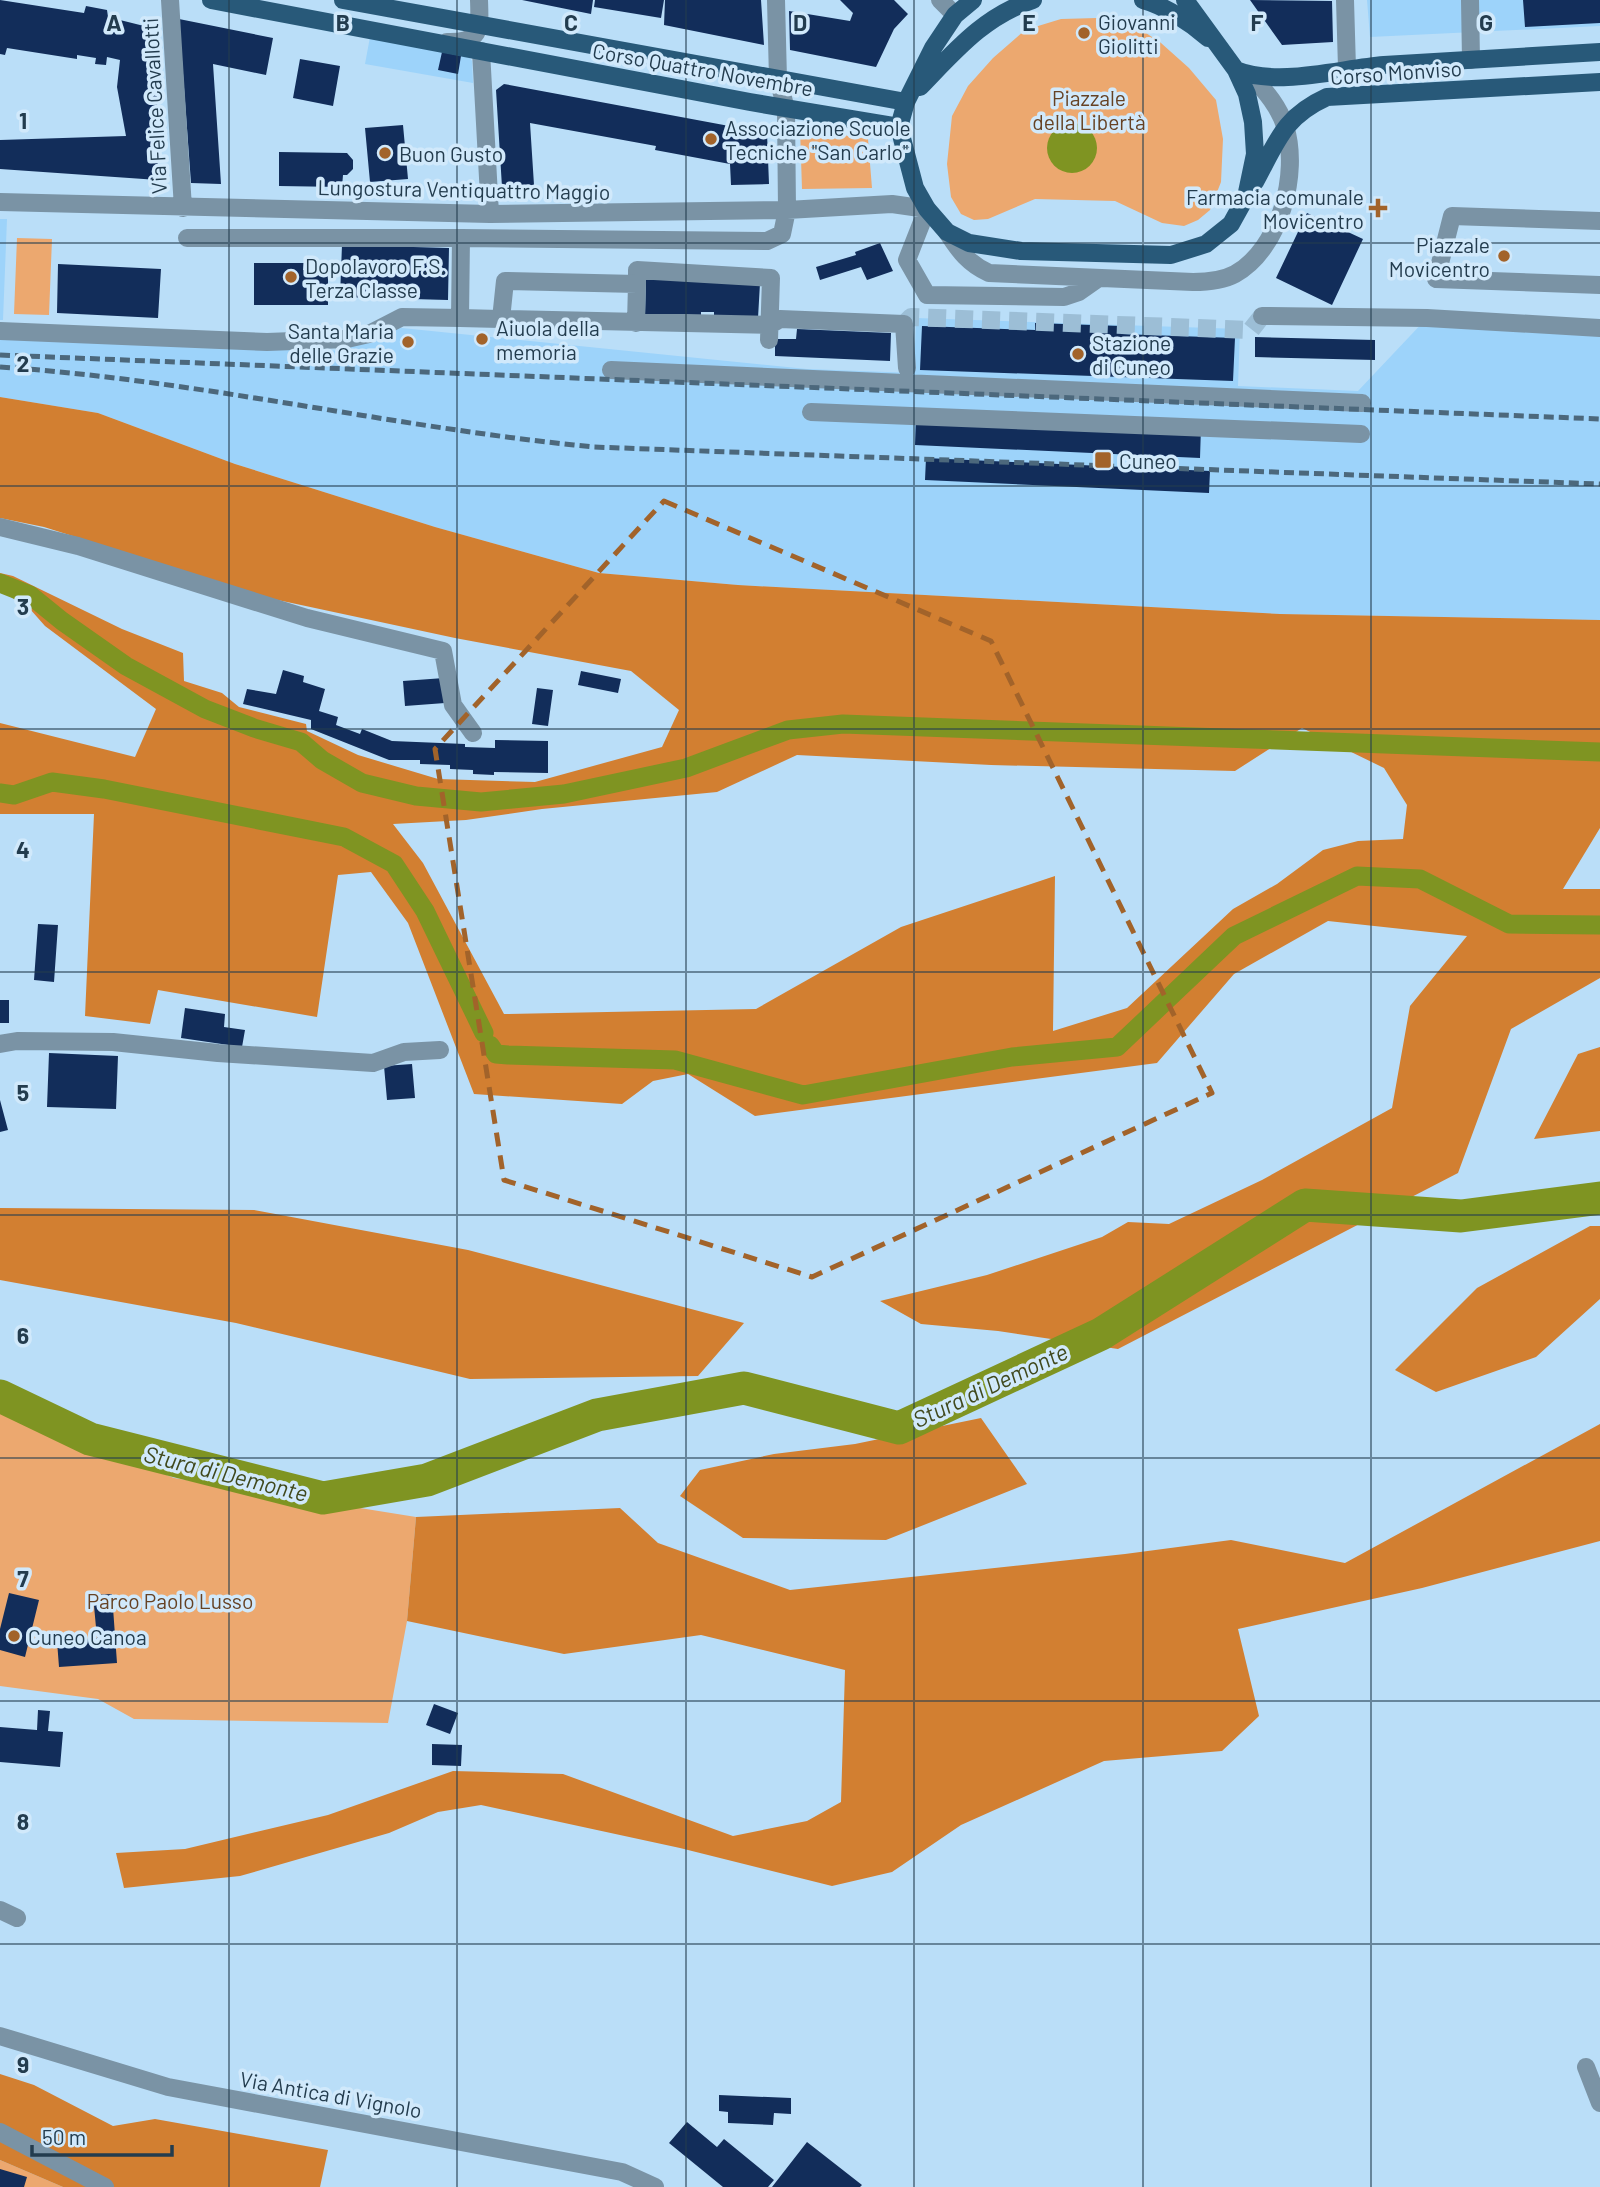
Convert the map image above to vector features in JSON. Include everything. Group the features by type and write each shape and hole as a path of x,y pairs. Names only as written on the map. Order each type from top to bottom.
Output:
{"main road":[{"name":"Corso Quattro Novembre","path":"211,0 899,127"},
{"name":"Corso Quattro Novembre","path":"343,0 396,5 480,26 906,102"},
{"path":"973,0 955,15 933,48 906,102 899,127 915,188 927,209 947,232 970,243 1021,251 1171,255 1206,244 1231,224 1246,197 1255,154 1253,122 1247,93 1231,62 1185,0"},
{"path":"906,102 963,41 994,18 1033,0"},
{"path":"1143,0 1199,30 1231,62"},
{"name":"Corso Monviso","path":"1231,62 1253,77 1281,78 1347,68 1600,52"},
{"name":"Corso Monviso","path":"1246,197 1286,127 1302,110 1327,97 1600,82"}],"street":[{"name":"Via Felice Cavallotti","path":"170,0 183,208"},
{"path":"433,42 468,41 474,37 480,26 479,0"},
{"path":"187,238 767,241 782,234 787,210 786,108 778,79 776,0"},
{"path":"940,0 955,15"},
{"path":"1345,0 1347,68"},
{"path":"1470,0 1471,60"},
{"path":"481,51 490,214"},
{"path":"947,232 962,255 975,267 989,273 1212,282 1234,274 1248,264 1272,232 1289,187 1291,163 1286,127 1274,102 1253,77"},
{"name":"Lungostura Ventiquattro Maggio","path":"0,202 490,214 787,210 892,204 927,209"},
{"path":"927,209 907,260 927,295 1064,297 1079,292 1099,278"},
{"path":"1600,221 1452,216 1436,279 1600,285"},
{"path":"460,318 461,238"},
{"path":"636,323 637,270 771,278 770,333"},
{"path":"501,319 505,281 637,284"},
{"path":"1262,316 1427,318 1600,328"},
{"path":"0,331 267,342 347,339 369,334 402,317 636,323 770,333"},
{"path":"770,333 780,319 904,324 907,368"},
{"path":"611,370 1362,403"},
{"path":"811,412 1361,434"},
{"path":"0,527 78,546 307,618 443,651 453,705 473,733"},
{"path":"0,1044 17,1041 113,1042 218,1054 373,1063 404,1052 440,1050"},
{"name":"Via Antica di Vignolo","path":"0,2036 168,2087 622,2172 655,2187"},
{"path":"1586,2067 1600,2104"},
{"path":"0,2132 104,2187"},
{"path":"607,2170 630,2187"}],"highlighted area":[{"path":"664,501 991,641 1212,1093 812,1277 504,1180 435,749"}],"shaded area":[{"path":"1367,0 1600,0 1600,26 1370,37"},
{"path":"370,37 467,54 472,61 473,83 365,64"},
{"path":"1072,123 1089,131 1097,148 1089,165 1072,173 1055,165 1047,148 1055,131"},
{"path":"0,219 7,219 3,320 0,320"},
{"path":"916,318 1240,329 1238,386 1358,391 1427,318 1600,328 1600,620 1280,614 738,585 599,573 435,527 235,464 98,413 0,397 0,332 343,351 392,327 807,369 914,373"},
{"path":"0,397 98,413 235,464 435,527 599,573 738,585 1280,614 1600,620 1600,828 1563,889 1600,889 1600,978 1511,1029 1458,1173 1118,1349 998,1331 921,1324 880,1301 987,1275 1102,1237 1128,1222 1169,1224 1262,1180 1392,1108 1410,1006 1467,936 1328,921 1234,974 1157,1063 755,1116 688,1074 653,1081 622,1104 474,1094 408,923 371,872 338,875 317,1017 158,990 150,1024 85,1016 94,814 0,814 0,723 135,757 156,709 45,626 30,609 0,590 0,573 13,576 122,629 183,653 184,681 222,693 239,707 306,724 307,731 358,755 438,779 535,782 662,747 679,710 631,671 455,638 273,599 44,527 0,518","holes":["1302,728 1384,768 1407,805 1403,839 1358,841 1323,850 1277,884 1233,909 1127,1008 1053,1031 1055,876 901,927 756,1009 504,1014 423,863 393,824 466,820 542,809 717,792 797,755 991,765 1235,771"]},
{"path":"1600,1047 1600,1131 1534,1139 1578,1054"},
{"path":"0,1208 254,1210 468,1250 744,1323 698,1376 470,1379 236,1323 0,1280"},
{"path":"1590,1226 1600,1226 1600,1299 1536,1357 1436,1392 1395,1370 1477,1288"},
{"path":"981,1418 1027,1484 886,1540 743,1538 680,1496 700,1470 774,1454 855,1444"},
{"path":"1600,1424 1600,1541 1422,1588 1238,1629 1259,1716 1222,1751 1104,1761 961,1825 892,1872 832,1886 680,1848 481,1805 438,1812 389,1833 240,1876 124,1888 116,1853 185,1849 328,1815 453,1771 563,1774 733,1836 807,1821 841,1802 845,1670 701,1635 564,1654 407,1621 416,1517 620,1508 658,1543 790,1590 1231,1540 1345,1563"},
{"path":"0,2074 34,2085 113,2126 155,2119 328,2150 320,2187 63,2187 0,2160"}],"green space":[{"name":"Piazzale della Libertà","path":"1097,18 1131,23 1161,43 1189,68 1216,100 1223,139 1221,182 1210,210 1198,220 1184,226 1162,223 1115,201 1035,199 988,219 974,220 961,214 951,197 947,164 952,116 968,86 993,58 1025,30 1061,19"},
{"path":"800,128 868,139 872,188 802,189"},
{"path":"17,238 52,239 49,315 14,314"},
{"name":"Parco Paolo Lusso","path":"0,1408 174,1478 416,1517 407,1621 388,1723 134,1719 98,1699 0,1686"},
{"path":"0,2160 63,2187 0,2187"}],"building":[{"path":"0,0 84,13 86,6 107,10 108,17 152,28 147,49 152,50 150,72 156,80 152,86 157,90 158,180 0,169 0,140 126,136 117,87 120,60 107,57 106,65 95,64 96,58 77,55 77,59 7,48 5,55 0,54"},
{"path":"522,0 593,0 591,14"},
{"path":"595,0 664,0 661,18 594,7"},
{"path":"665,0 761,0 764,45 664,25"},
{"path":"840,0 894,0 908,14 894,29 876,67 790,50 789,11 850,21 853,13"},
{"path":"1250,0 1332,1 1333,42 1282,45"},
{"path":"1523,0 1600,0 1600,23 1525,27"},
{"path":"179,19 273,38 266,75 213,64 221,184 191,183"},
{"path":"442,52 461,56 458,74 438,70"},
{"path":"300,59 340,66 333,106 293,98"},
{"path":"504,84 767,133 769,184 731,185 730,164 655,150 656,146 530,123 534,185 502,187 496,90"},
{"path":"403,125 408,179 370,182 365,128"},
{"path":"279,152 347,153 353,160 353,169 343,175 342,187 279,186"},
{"path":"1307,213 1363,239 1332,305 1276,278"},
{"path":"880,243 893,271 867,280 861,267 820,280 816,267 856,255 855,252"},
{"path":"342,245 449,248 448,300 340,297"},
{"path":"254,263 304,263 303,270 328,270 328,305 254,305"},
{"path":"58,264 161,269 158,318 57,313"},
{"path":"646,278 760,283 758,318 714,316 714,312 701,312 701,316 645,314"},
{"name":"Stazione di Cuneo","path":"1035,323 1121,326 1121,334 1235,338 1233,381 920,370 922,326 1035,330"},
{"path":"797,329 891,333 890,361 775,356 775,339 796,339"},
{"path":"1255,337 1375,340 1375,360 1255,357"},
{"path":"916,414 1201,427 1200,458 915,445"},
{"path":"926,458 1210,471 1209,493 925,480"},
{"path":"283,670 304,676 303,682 325,689 319,711 338,717 336,725 360,734 362,729 392,741 465,744 465,747 495,748 495,740 548,741 548,773 473,774 473,770 450,769 450,765 420,764 420,760 389,760 311,729 311,720 243,704 247,689 276,694"},
{"path":"581,671 621,679 618,693 578,685"},
{"path":"444,678 445,703 405,706 403,681"},
{"path":"537,688 553,690 548,726 532,724"},
{"path":"38,924 58,925 54,982 34,980"},
{"path":"0,1000 9,1000 9,1023 0,1023"},
{"path":"185,1008 225,1014 224,1027 245,1030 242,1047 181,1038"},
{"path":"49,1053 118,1056 116,1109 47,1107"},
{"path":"412,1064 415,1098 387,1100 384,1066"},
{"path":"0,1100 8,1130 0,1132"},
{"path":"9,1593 39,1600 25,1657 0,1650 0,1629"},
{"path":"112,1594 117,1663 59,1667 57,1641 97,1638 93,1595"},
{"path":"434,1704 458,1713 450,1734 426,1725"},
{"path":"38,1710 50,1711 48,1731 63,1732 60,1767 0,1762 0,1727 37,1730"},
{"path":"432,1744 462,1745 461,1766 432,1765"},
{"path":"719,2095 791,2098 791,2114 774,2113 773,2125 728,2123 728,2112 719,2111"},
{"path":"687,2122 717,2147 724,2139 774,2180 768,2187 723,2187 669,2143"},
{"path":"807,2142 862,2185 772,2187"},
{"path":"0,2169 27,2177 24,2187 0,2187"}],"waterway":[{"path":"0,583 30,595 126,666 205,709 301,742 322,760 362,783 416,796 481,802 564,794 686,768 788,730 843,724 1600,752"},
{"path":"0,793 14,795 52,782 104,789 344,837 394,864 425,911 484,1033"},
{"path":"490,1045 496,1054 508,1055 675,1060 803,1095 1012,1057 1117,1047 1234,936 1357,876 1420,879 1509,924 1600,925"},
{"name":"Stura di Demonte","path":"0,1396 90,1439 323,1498 427,1480 597,1415 744,1388 899,1428 1101,1334 1305,1205 1461,1216 1600,1198"}],"tunnel":[{"path":"904,324 911,317 1251,330 1262,316"}],"railway":[{"path":"0,355 1600,419"},
{"path":"0,367 149,382 520,439 594,447 1600,484"}],"place":[{"name":"Giovanni Giolitti","path":"1084,33"},
{"name":"Associazione Scuole Tecniche \"San Carlo\"","path":"711,139"},
{"name":"Buon Gusto","path":"385,153"},
{"name":"Farmacia comunale Movicentro","path":"1378,208"},
{"name":"Piazzale Movicentro","path":"1504,256"},
{"name":"Dopolavoro F.S. Terza Classe","path":"291,277"},
{"name":"Aiuola della memoria","path":"482,339"},
{"name":"Santa Maria delle Grazie","path":"408,342"},
{"name":"Stazione di Cuneo","path":"1078,354"},
{"name":"Cuneo","path":"1103,460"},
{"name":"Cuneo Canoa","path":"14,1636"}]}
